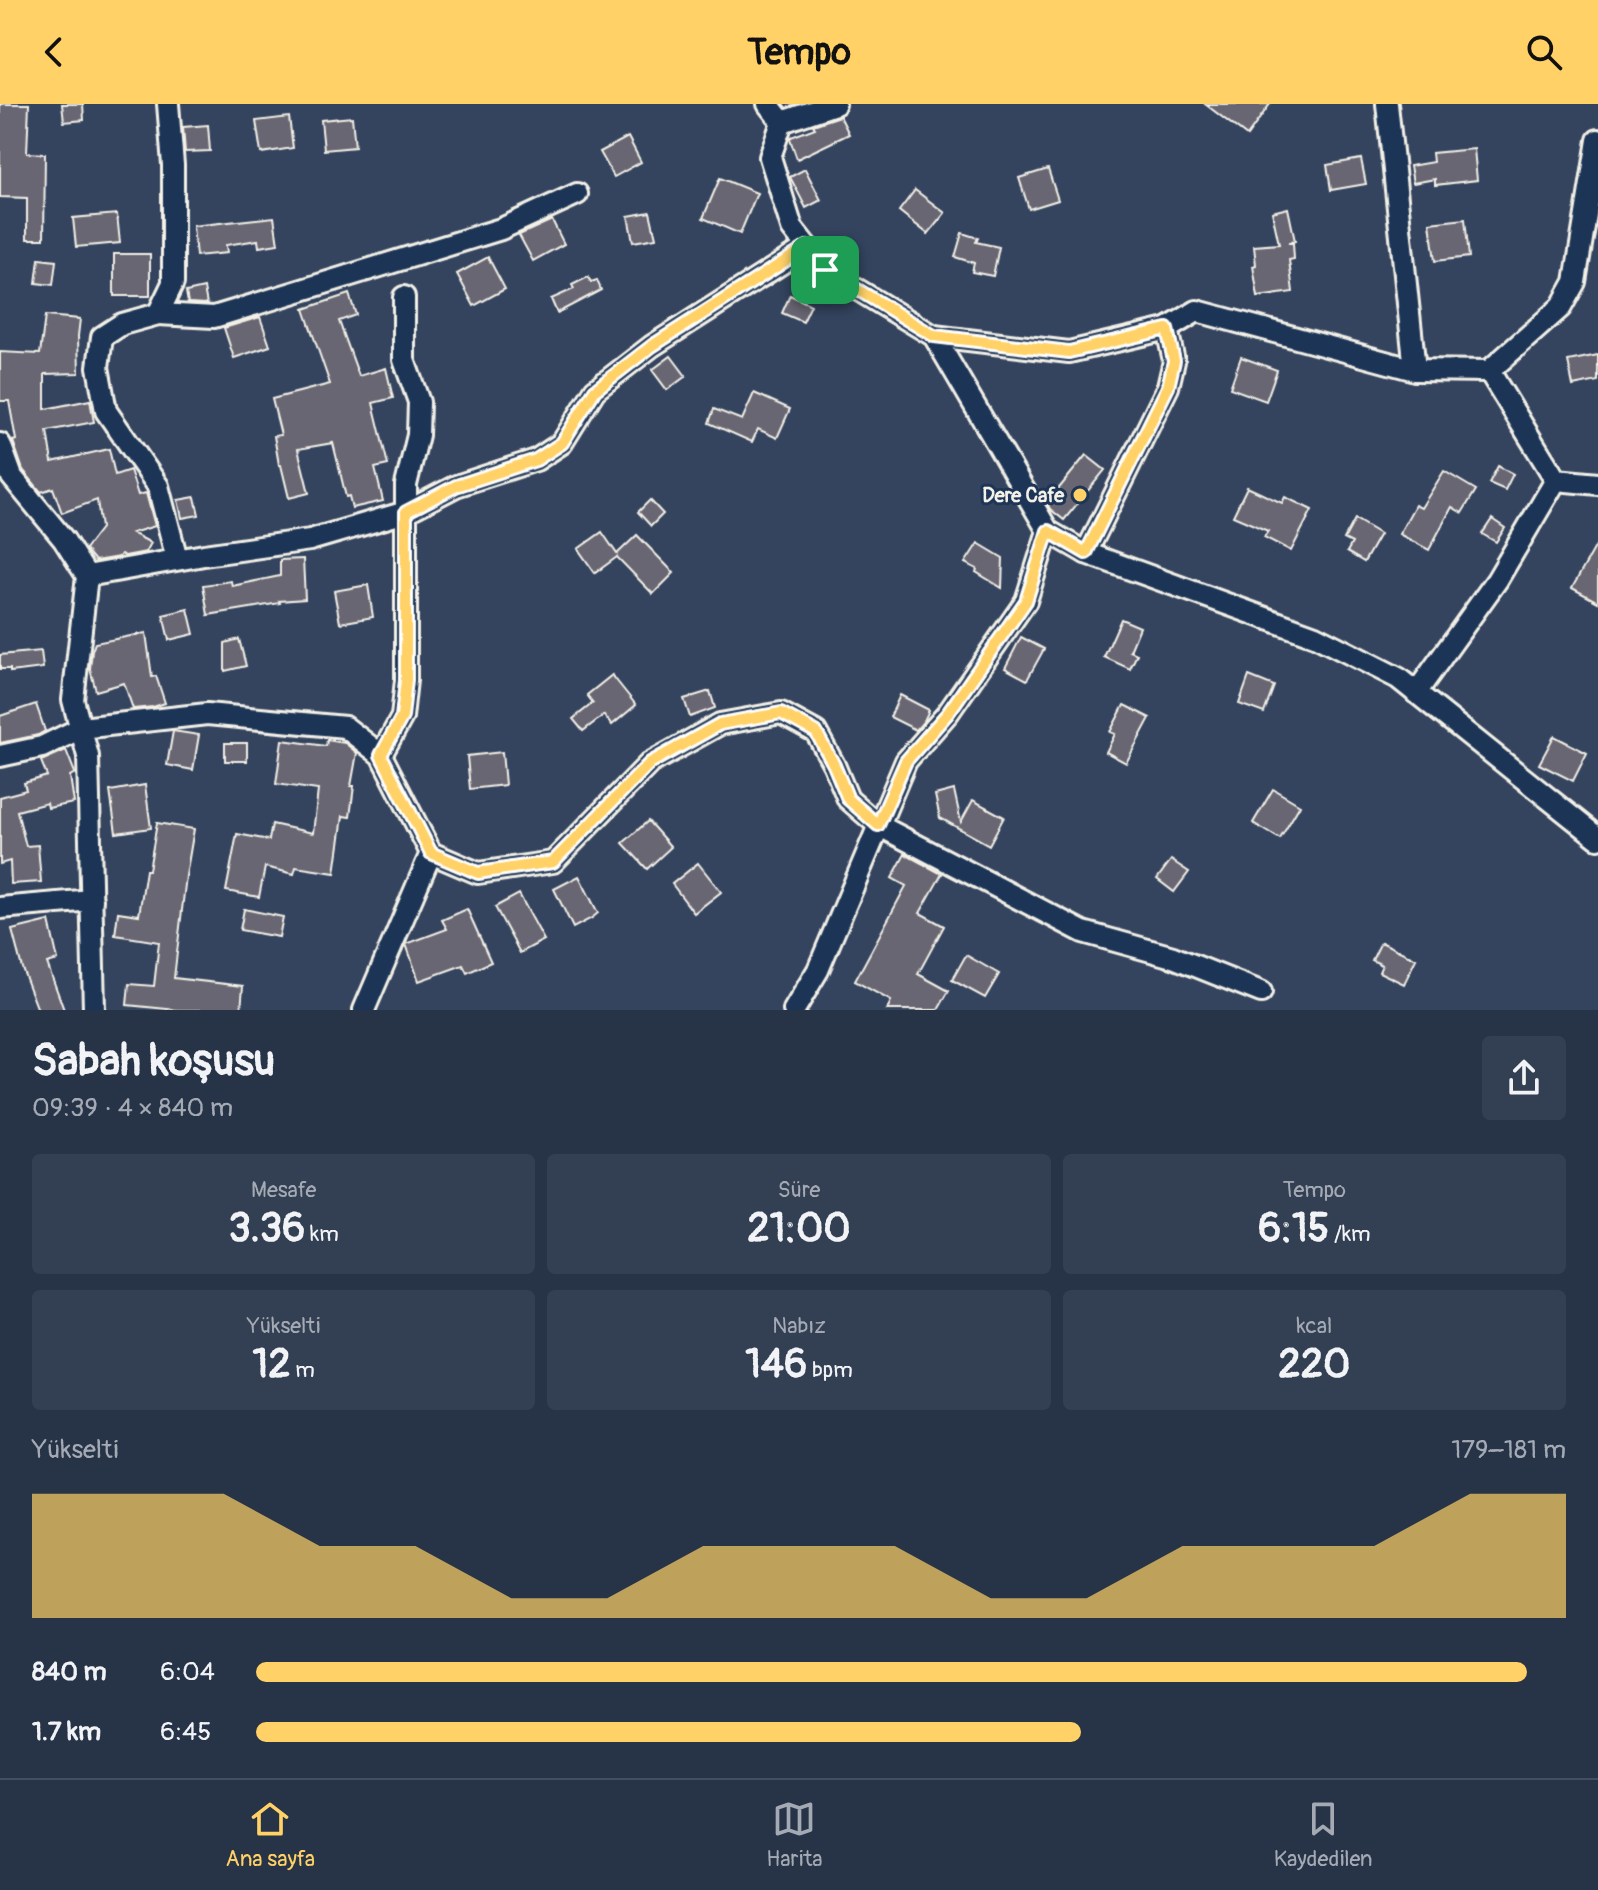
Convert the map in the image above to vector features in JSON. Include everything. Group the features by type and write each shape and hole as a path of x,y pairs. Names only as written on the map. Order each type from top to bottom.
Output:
{"street":[{"path":"158,314 173,283 173,165 168,104"},
{"path":"768,104 782,122"},
{"path":"782,122 835,104"},
{"path":"1387,104 1415,370"},
{"path":"782,122 770,157 792,228 825,270 934,336 1069,352 1167,329 1197,311 1415,370 1489,371 1561,307 1575,282 1598,140"},
{"path":"177,559 158,486 106,411 98,367 102,337 122,324 158,314 214,317 501,229 577,194"},
{"path":"87,576 177,559 310,540 406,512 456,486 536,460 562,443 595,390 652,346 807,247"},
{"path":"381,755 402,717 406,680 406,485 418,435 419,402 404,360 404,297"},
{"path":"1086,553 1168,387 1174,361 1167,329"},
{"path":"934,336 1048,531 1086,553 1315,636 1398,678 1598,838"},
{"path":"1489,371 1556,480"},
{"path":"0,444 12,477 64,540 87,576 73,700 88,756 94,1010"},
{"path":"1556,480 1598,484"},
{"path":"1416,693 1497,580 1556,480"},
{"path":"794,1010 818,970 906,761 948,713 1026,601 1048,531"},
{"path":"0,756 42,747 81,728 207,714 345,727 381,755 431,853 478,873 553,862 650,763 720,724 781,713 816,732 848,799 878,825 1083,932 1173,957 1261,992"},
{"path":"364,1010 431,853"},
{"path":"0,908 92,900"}],"building":[{"path":"0,104 29,104 27,153 45,154 44,239 27,239 27,198 0,197"},
{"path":"62,104 83,104 84,120 64,122"},
{"path":"1205,104 1270,104 1247,136"},
{"path":"840,116 849,134 797,159 791,137"},
{"path":"289,117 293,148 261,153 256,121"},
{"path":"352,117 355,147 324,150 321,120"},
{"path":"208,125 210,151 185,152 183,127"},
{"path":"628,137 641,162 614,177 600,152"},
{"path":"1474,149 1477,180 1435,185 1435,179 1413,183 1410,166 1433,162 1432,153"},
{"path":"1361,159 1366,184 1331,190 1327,165"},
{"path":"805,169 821,200 806,208 790,177"},
{"path":"1048,169 1058,200 1029,209 1019,178"},
{"path":"720,178 757,193 740,234 703,218"},
{"path":"915,190 945,213 928,234 899,211"},
{"path":"1288,208 1295,241 1288,243 1293,243 1294,259 1289,260 1293,292 1258,297 1253,266 1256,265 1254,246 1279,244 1272,212"},
{"path":"650,212 656,238 633,242 628,216"},
{"path":"117,214 120,243 76,247 73,218"},
{"path":"274,217 278,244 259,247 258,240 226,245 227,253 196,256 193,226"},
{"path":"1465,219 1469,257 1435,261 1430,223"},
{"path":"552,220 564,244 533,261 519,235"},
{"path":"962,233 978,238 976,242 999,247 993,276 972,272 974,263 955,257"},
{"path":"114,254 150,254 150,296 114,296"},
{"path":"488,257 505,289 474,306 457,274"},
{"path":"39,259 56,261 53,285 36,283"},
{"path":"588,277 591,282 597,280 601,290 557,313 551,299 574,289 572,285"},
{"path":"204,288 207,304 188,303 186,292"},
{"path":"349,294 356,315 339,321 359,376 386,368 393,398 373,403 388,465 375,468 383,501 352,508 349,496 346,497 333,443 298,449 309,493 289,498 274,436 281,435 272,399 330,384 304,309"},
{"path":"790,295 811,305 803,322 782,313"},
{"path":"45,316 80,319 79,373 45,374 45,409 90,400 94,422 47,431 52,462 109,449 115,475 130,470 138,495 146,493 155,526 132,533 151,543 146,552 95,561 85,549 101,528 97,500 62,513 53,488 41,492 23,470 13,441 16,440 9,401 0,401 0,352 40,354"},
{"path":"260,317 270,346 234,358 224,328"},
{"path":"1598,355 1598,381 1573,386 1568,361"},
{"path":"671,356 686,376 667,390 652,370"},
{"path":"1241,357 1277,370 1266,401 1230,388"},
{"path":"754,393 790,409 777,438 758,429 752,442 709,423 714,409 742,420"},
{"path":"1086,455 1105,470 1064,520 1047,503"},
{"path":"1498,466 1513,474 1505,490 1489,483"},
{"path":"1444,471 1476,490 1462,513 1452,507 1429,550 1399,534 1415,505 1421,508"},
{"path":"1247,487 1282,503 1285,497 1312,510 1291,551 1264,537 1268,531 1233,516"},
{"path":"195,497 199,515 182,518 178,500"},
{"path":"650,500 663,514 651,526 638,512"},
{"path":"1355,519 1380,534 1364,562 1347,552 1352,543 1344,539"},
{"path":"1492,519 1505,528 1496,542 1482,534"},
{"path":"602,532 617,554 637,535 674,573 653,594 617,557 595,573 578,549"},
{"path":"1598,542 1598,602 1572,588"},
{"path":"978,543 1003,558 1002,588 965,563"},
{"path":"303,559 305,599 208,615 203,585 231,581 232,586 280,576 280,560"},
{"path":"368,585 373,617 340,623 334,591"},
{"path":"188,609 194,634 169,640 163,615"},
{"path":"1121,619 1140,627 1130,651 1137,654 1130,669 1104,657"},
{"path":"146,633 152,677 156,676 165,703 133,709 124,683 96,691 90,669 92,651 95,643"},
{"path":"1021,637 1044,649 1027,680 1005,668"},
{"path":"239,639 246,666 225,671 225,643"},
{"path":"41,651 43,668 10,672 10,669 0,669 0,655"},
{"path":"612,675 636,705 612,725 604,715 583,731 573,719 593,703 587,695"},
{"path":"1249,676 1274,686 1264,713 1239,704"},
{"path":"710,691 715,708 690,717 684,699"},
{"path":"900,695 929,710 916,730 890,717"},
{"path":"36,704 45,731 0,743 0,716"},
{"path":"1124,705 1150,718 1126,763 1106,752 1115,734 1110,732"},
{"path":"173,731 199,735 193,770 167,765"},
{"path":"1554,736 1587,753 1573,781 1539,764"},
{"path":"282,740 326,746 327,740 345,743 357,753 350,817 343,816 335,873 296,867 294,874 265,867 259,897 226,891 237,834 269,840 272,824 313,833 318,790 276,784"},
{"path":"225,743 247,743 247,761 225,761"},
{"path":"66,750 75,773 70,776 74,803 48,808 47,803 17,811 26,846 38,845 41,882 11,884 10,861 0,864 0,797 26,790 24,783 47,776 41,761"},
{"path":"502,752 505,785 470,789 467,756"},
{"path":"145,785 151,828 116,833 110,791"},
{"path":"1273,789 1300,805 1280,839 1253,823"},
{"path":"954,790 961,822 973,800 1004,817 989,845 940,818 935,795"},
{"path":"648,821 671,847 647,869 623,843"},
{"path":"157,823 194,829 174,978 243,986 241,1010 177,1010 127,1005 129,984 154,986 159,942 115,935 118,912 139,915"},
{"path":"905,854 942,874 920,913 944,926 918,974 949,991 938,1010 887,1010 891,1001 855,981 906,886 892,878"},
{"path":"1171,860 1189,872 1174,892 1157,879"},
{"path":"698,863 721,892 694,913 672,884"},
{"path":"579,876 598,913 573,928 554,889"},
{"path":"519,894 544,940 520,953 495,907"},
{"path":"244,909 283,917 279,937 240,930"},
{"path":"467,909 491,962 467,973 463,965 419,981 406,944 447,929 442,920"},
{"path":"49,921 58,960 47,963 64,1010 38,1010 12,930"},
{"path":"1381,942 1416,959 1404,984 1379,972 1382,965 1372,960"},
{"path":"966,955 999,974 985,998 952,980"}],"place":[{"name":"Dere Cafe","path":"1080,495"}],"route":[{"path":"807,247 825,270 934,336 1069,352 1167,329 1174,361 1168,387 1086,553 1048,531 1026,601 948,713 906,761 878,825 848,799 816,732 781,713 720,724 650,763 553,862 478,873 431,853 381,755 402,717 406,680 406,512 456,486 536,460 562,443 595,390 652,346 807,247"}]}
